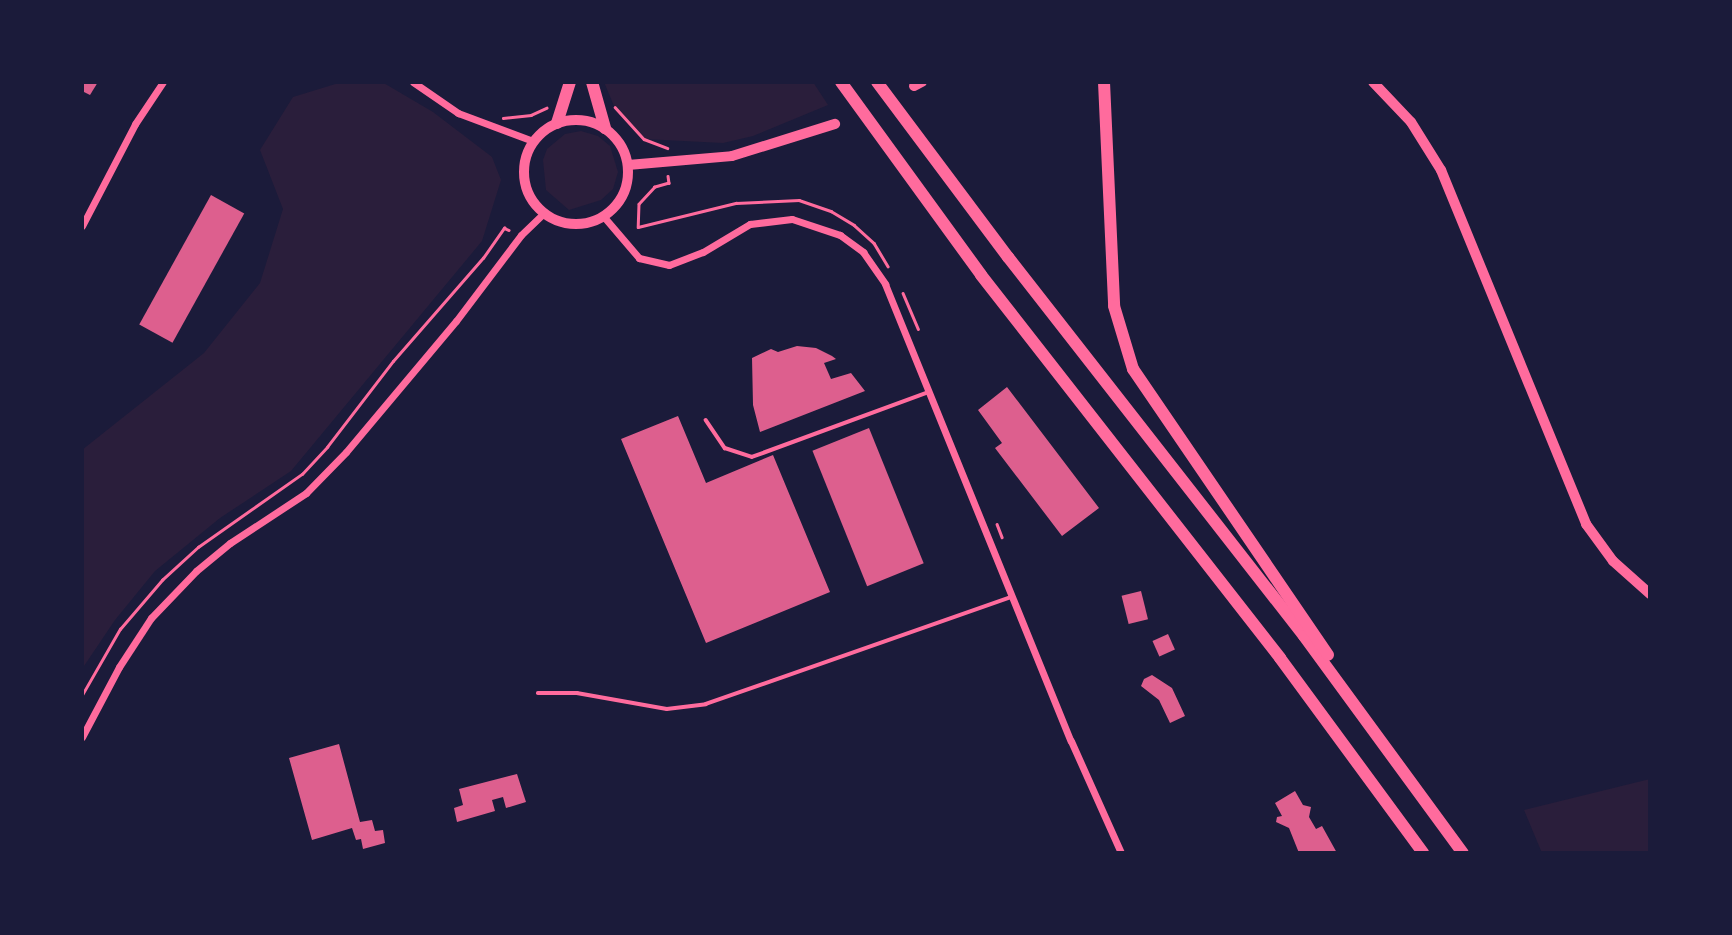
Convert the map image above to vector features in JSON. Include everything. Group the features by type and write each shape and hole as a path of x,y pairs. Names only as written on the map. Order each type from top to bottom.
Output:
{"main road":[{"path":"558,123 570,82"},
{"path":"592,82 605,128"},
{"path":"841,82 981,275 1272,647 1423,853"},
{"path":"877,82 985,228 1304,636 1463,853"},
{"path":"1104,82 1114,306 1133,369 1446,829"}],"street":[{"path":"82,226 135,124 163,82"},
{"path":"412,82 458,113 533,141"},
{"path":"1373,82 1411,122 1441,170 1586,524 1613,561 1650,594"},
{"path":"582,120 605,128 620,144 628,165 623,195 604,216 589,223 573,225 558,222 543,214 532,202 524,180 526,156 533,141 558,123 582,120"},
{"path":"628,165 732,156 835,124"},
{"path":"82,737 119,667 151,618 196,571 230,543 306,493 346,452 456,321 522,235 543,214"},
{"path":"604,216 639,258 669,265 703,252 750,224 792,219 840,235 863,252 885,284 1071,741 1121,853"}],"lane":[{"path":"706,420 725,448 752,457 929,393"},
{"path":"538,694 577,694 667,709 706,705 1012,597"}],"path":[{"path":"669,183 655,187 639,204 638,227 736,203 799,200 831,211 853,225 874,243 892,273"},
{"path":"82,695 120,629 162,580 198,547 302,474 327,447 393,361 483,258 504,228 522,235"},
{"path":"899,284 919,334"}],"shaded area":[{"path":"342,82 382,82 433,112 492,157 501,180 482,241 291,471 220,518 155,571 115,620 82,669 82,450 204,353 260,283 283,209 260,150 293,97"},
{"path":"604,82 813,82 828,105 753,136 723,143 644,139 614,106"},
{"path":"581,131 598,136 610,146 618,172 613,189 601,200 569,210 546,190 543,160 547,149 565,134"},
{"path":"1650,779 1650,853 1542,853 1524,810"}],"building":[{"path":"82,82 98,82 90,95 82,91"},
{"path":"211,195 244,213 172,343 139,324"},
{"path":"797,346 816,348 832,356 836,359 824,363 831,379 851,373 865,391 760,432 753,405 752,358 771,349 778,352"},
{"path":"1007,387 1099,508 1062,536 995,448 1002,443 978,410"},
{"path":"678,416 706,483 773,455 830,592 706,643 621,439"},
{"path":"869,428 924,563 867,586 812,451"},
{"path":"1141,591 1148,619 1129,624 1122,596"},
{"path":"1168,634 1175,650 1159,656 1152,641"},
{"path":"1152,675 1172,688 1185,716 1170,723 1159,700 1141,686 1144,679"},
{"path":"339,744 360,822 372,820 375,831 383,830 385,843 363,849 361,839 356,840 352,828 312,840 289,758"},
{"path":"517,774 526,802 506,808 503,797 492,800 495,811 457,822 454,808 463,805 459,789"},
{"path":"1295,791 1303,805 1311,807 1309,817 1316,829 1322,826 1337,853 1299,853 1289,828 1276,822 1277,817 1282,816 1275,803"}]}
